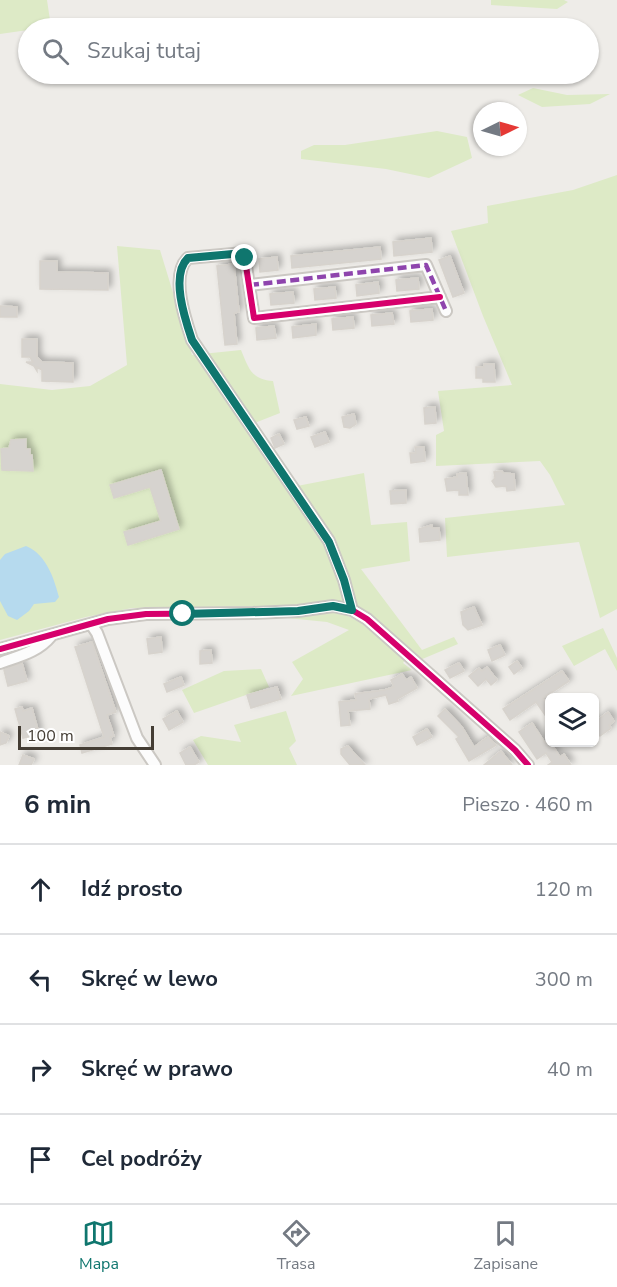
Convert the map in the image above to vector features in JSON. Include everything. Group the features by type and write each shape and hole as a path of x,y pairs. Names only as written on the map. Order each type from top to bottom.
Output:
{"street":[{"path":"352,610 344,580 329,542 192,340 183,315 179,271 188,258 244,253 254,318 440,297"},
{"path":"250,285 426,265 446,311"},
{"path":"0,649 108,619 146,614 253,613 298,611 333,606 352,610 367,619 515,750 528,765"},
{"path":"91,624 97,633 137,738 155,765"},
{"path":"0,663 34,651 44,645 51,636"}],"green space":[{"path":"0,0 47,0 50,18 18,18 18,31 0,34"},
{"path":"491,0 564,0 568,2 557,9 491,5"},
{"path":"533,88 567,95 610,94 590,104 542,107 518,95"},
{"path":"437,131 467,137 472,158 429,178 386,169 301,159 301,151 314,145 345,145"},
{"path":"617,175 617,609 600,618 579,542 447,557 445,518 565,505 540,461 436,466 436,435 444,431 438,391 512,385 451,231 488,223 487,206 573,190"},
{"path":"117,246 160,250 192,355 241,350 246,363 255,375 273,381 280,413 247,426 327,543 347,605 132,608 86,617 0,640 0,384 52,390 90,386 127,365"},
{"path":"364,473 371,525 407,522 410,561 361,569 422,650 454,637 458,644 420,660 356,606 335,540 297,486"},
{"path":"328,612 346,615 361,623 405,660 403,663 412,670 291,696 303,679 292,662 349,630 327,622 287,618 289,615"},
{"path":"603,628 617,658 617,671 605,649 574,666 562,646"},
{"path":"261,669 269,687 194,713 182,690 224,671"},
{"path":"286,711 296,741 289,748 297,765 208,765 193,740 201,736 241,742 234,725"}],"water":[{"path":"26,546 44,561 52,575 59,597 55,602 34,604 17,620 8,616 0,601 0,560 5,554"}],"building":[{"path":"431,238 432,252 394,256 393,242"},
{"path":"380,247 381,259 292,268 291,256"},
{"path":"450,256 464,293 453,297 439,260"},
{"path":"277,257 278,270 260,272 259,259"},
{"path":"40,261 57,261 57,272 108,273 108,290 40,289"},
{"path":"234,264 239,312 234,313 237,344 225,345 217,266"},
{"path":"418,278 419,289 397,291 396,280"},
{"path":"378,282 379,293 357,296 356,285"},
{"path":"335,287 336,298 315,300 314,289"},
{"path":"293,292 294,303 271,305 270,294"},
{"path":"0,306 17,307 17,317 0,317"},
{"path":"432,309 433,320 411,322 410,311"},
{"path":"392,313 394,324 372,326 371,315"},
{"path":"353,317 354,328 333,330 332,319"},
{"path":"316,324 316,335 293,338 292,327"},
{"path":"274,326 276,338 257,340 256,328"},
{"path":"22,339 37,339 37,357 42,362 73,363 73,382 42,381 42,370 37,367 37,371 34,366 26,362 33,362 30,357 22,357"},
{"path":"484,364 494,364 495,382 483,382 483,378 476,378 476,367 484,367"},
{"path":"435,407 436,423 425,424 424,408"},
{"path":"354,414 356,424 350,428 344,427 342,417"},
{"path":"306,417 309,426 297,429 294,420"},
{"path":"325,432 329,442 315,447 311,437"},
{"path":"279,434 284,444 275,448 271,438"},
{"path":"26,439 26,449 30,449 30,455 32,455 33,471 2,470 1,449 9,448 11,440"},
{"path":"415,447 424,447 425,461 411,463 410,453 416,453"},
{"path":"161,470 179,529 128,545 124,532 161,521 150,487 114,498 110,485"},
{"path":"494,472 514,474 515,490 507,491 506,486 496,487 492,481 495,478"},
{"path":"466,473 468,495 459,495 459,490 447,491 445,479"},
{"path":"406,490 406,503 391,504 390,491"},
{"path":"432,525 432,528 439,528 440,540 420,542 419,529"},
{"path":"474,607 482,625 468,630 463,625 461,612"},
{"path":"161,637 162,652 149,654 147,639"},
{"path":"92,642 116,712 107,715 114,736 110,737 112,744 82,753 80,745 104,737 75,647"},
{"path":"500,645 505,655 492,661 488,650"},
{"path":"211,650 212,663 200,664 200,651"},
{"path":"517,661 522,668 514,674 509,667"},
{"path":"22,663 27,681 8,686 4,670"},
{"path":"459,663 464,671 450,678 445,670"},
{"path":"487,667 497,680 491,685 486,679 478,686 469,676 479,668 482,671"},
{"path":"562,671 569,681 551,693 545,693 543,698 545,715 536,702 510,720 503,709"},
{"path":"402,674 406,680 411,677 417,688 397,699 398,701 389,704 386,695 369,699 370,709 348,711 350,725 341,726 339,702 356,700 355,694 394,687 391,680"},
{"path":"181,677 184,685 167,692 164,684"},
{"path":"277,687 281,699 251,708 247,695"},
{"path":"22,707 23,711 32,708 39,734 23,738 15,709"},
{"path":"445,709 462,727 474,747 488,737 496,745 469,761 456,739 459,737 438,716"},
{"path":"177,711 183,722 169,730 163,719"},
{"path":"608,712 614,721 609,725 611,728 600,736 599,734 599,719"},
{"path":"532,723 545,743 545,747 554,747 560,757 564,754 571,765 548,765 552,762 546,753 537,759 519,732"},
{"path":"427,729 432,737 417,745 413,737"},
{"path":"0,732 9,736 6,743 0,745"},
{"path":"348,746 365,765 350,765 341,754 341,749"},
{"path":"190,747 199,762 186,765 180,753"},
{"path":"501,751 512,765 484,765"},
{"path":"23,755 34,759 31,765 19,765"}],"marked path":[{"path":"250,285 426,265 446,311"}],"cycle path":[{"path":"352,610 344,580 329,541 192,340 181,298 180,275 188,258 244,253 254,318 440,297"},
{"path":"0,649 108,619 146,614 253,613 298,611 333,606 352,610 367,619 515,750 528,765"}],"route":[{"path":"183,614 298,611 333,606 352,610 344,580 329,542 192,340 183,315 179,271 188,258 244,253 245,258"}]}
